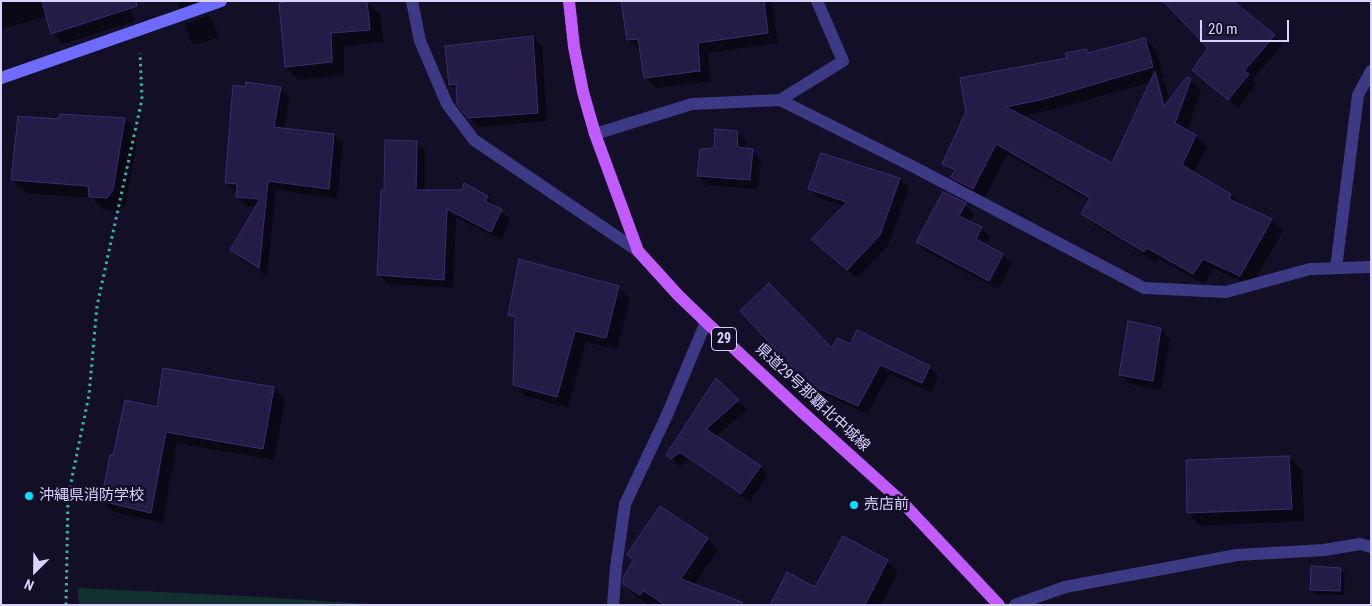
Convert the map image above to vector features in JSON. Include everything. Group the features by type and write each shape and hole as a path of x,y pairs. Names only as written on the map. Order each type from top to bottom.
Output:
{"main road":[{"name":"県道29号那覇北中城線","path":"570,1 574,47 583,92 595,134 638,251 678,295 706,322 903,503 999,605"}],"street":[{"path":"1,78 222,1"},
{"path":"412,1 420,41 447,104 474,140 638,251"},
{"path":"595,134 692,104 780,100 843,61 817,1"},
{"path":"1336,268 1358,94 1371,71"},
{"path":"780,100 914,167 1144,288 1226,292 1310,269 1371,267"},
{"path":"613,605 625,504 667,415 706,322"},
{"path":"1015,605 1065,587 1237,555 1324,550 1360,544 1371,547"}],"path":[{"path":"66,605 68,497 89,395 98,306 142,99 140,30"}],"green space":[{"path":"78,588 245,596 386,605 79,605"}],"building":[{"path":"42,1 136,1 137,6 51,34"},
{"path":"293,1 367,1 370,30 331,33 332,62 285,67 279,3"},
{"path":"621,1 764,1 768,33 698,43 700,71 644,78 638,39 627,40"},
{"path":"1163,1 1233,1 1275,35 1244,71 1249,74 1228,100 1192,70 1208,48"},
{"path":"533,36 538,113 468,118 457,104 456,84 449,85 445,46"},
{"path":"1145,38 1153,67 1044,99 1006,107 1112,163 1155,71 1164,106 1187,77 1191,79 1175,123 1196,135 1182,165 1231,194 1229,199 1272,219 1240,276 1203,259 1193,274 1147,248 1144,252 1081,214 1090,198 996,144 973,189 951,177 955,170 942,164 966,112 960,78 1067,58 1065,53 1086,49 1088,53"},
{"path":"246,82 281,87 274,127 334,134 329,189 268,181 259,268 230,250 260,199 236,197 237,184 225,183 233,85 245,87"},
{"path":"60,114 125,118 113,190 107,198 89,197 88,186 11,180 18,116 58,119"},
{"path":"715,129 737,131 738,147 753,149 750,180 697,176 700,149 714,148"},
{"path":"385,140 417,141 416,190 462,190 464,183 488,196 485,201 502,209 491,232 447,209 444,280 377,275 381,190 384,190"},
{"path":"821,153 900,178 880,235 847,270 811,239 847,202 808,189"},
{"path":"943,192 966,203 959,216 982,227 976,239 1003,254 989,281 916,242"},
{"path":"519,259 619,286 606,338 575,331 557,397 513,385 515,317 508,315"},
{"path":"769,283 832,348 837,338 850,344 857,330 930,366 922,383 880,365 858,406 808,384 740,311"},
{"path":"1128,321 1161,328 1153,381 1119,375"},
{"path":"163,368 274,387 263,449 166,432 151,513 101,501 110,455 113,456 125,400 157,407"},
{"path":"716,378 739,400 706,429 761,466 741,494 680,452 671,459 666,455"},
{"path":"1289,456 1292,509 1187,513 1186,460"},
{"path":"660,506 708,538 681,579 742,602 742,605 665,605 644,591 640,595 623,584 623,578 633,560 627,554"},
{"path":"843,536 888,560 865,605 770,605 787,572 815,587"},
{"path":"1311,566 1341,568 1340,591 1310,590"}],"place":[{"name":"沖縄県消防学校","path":"29,496"},
{"name":"売店前","path":"854,505"}]}
